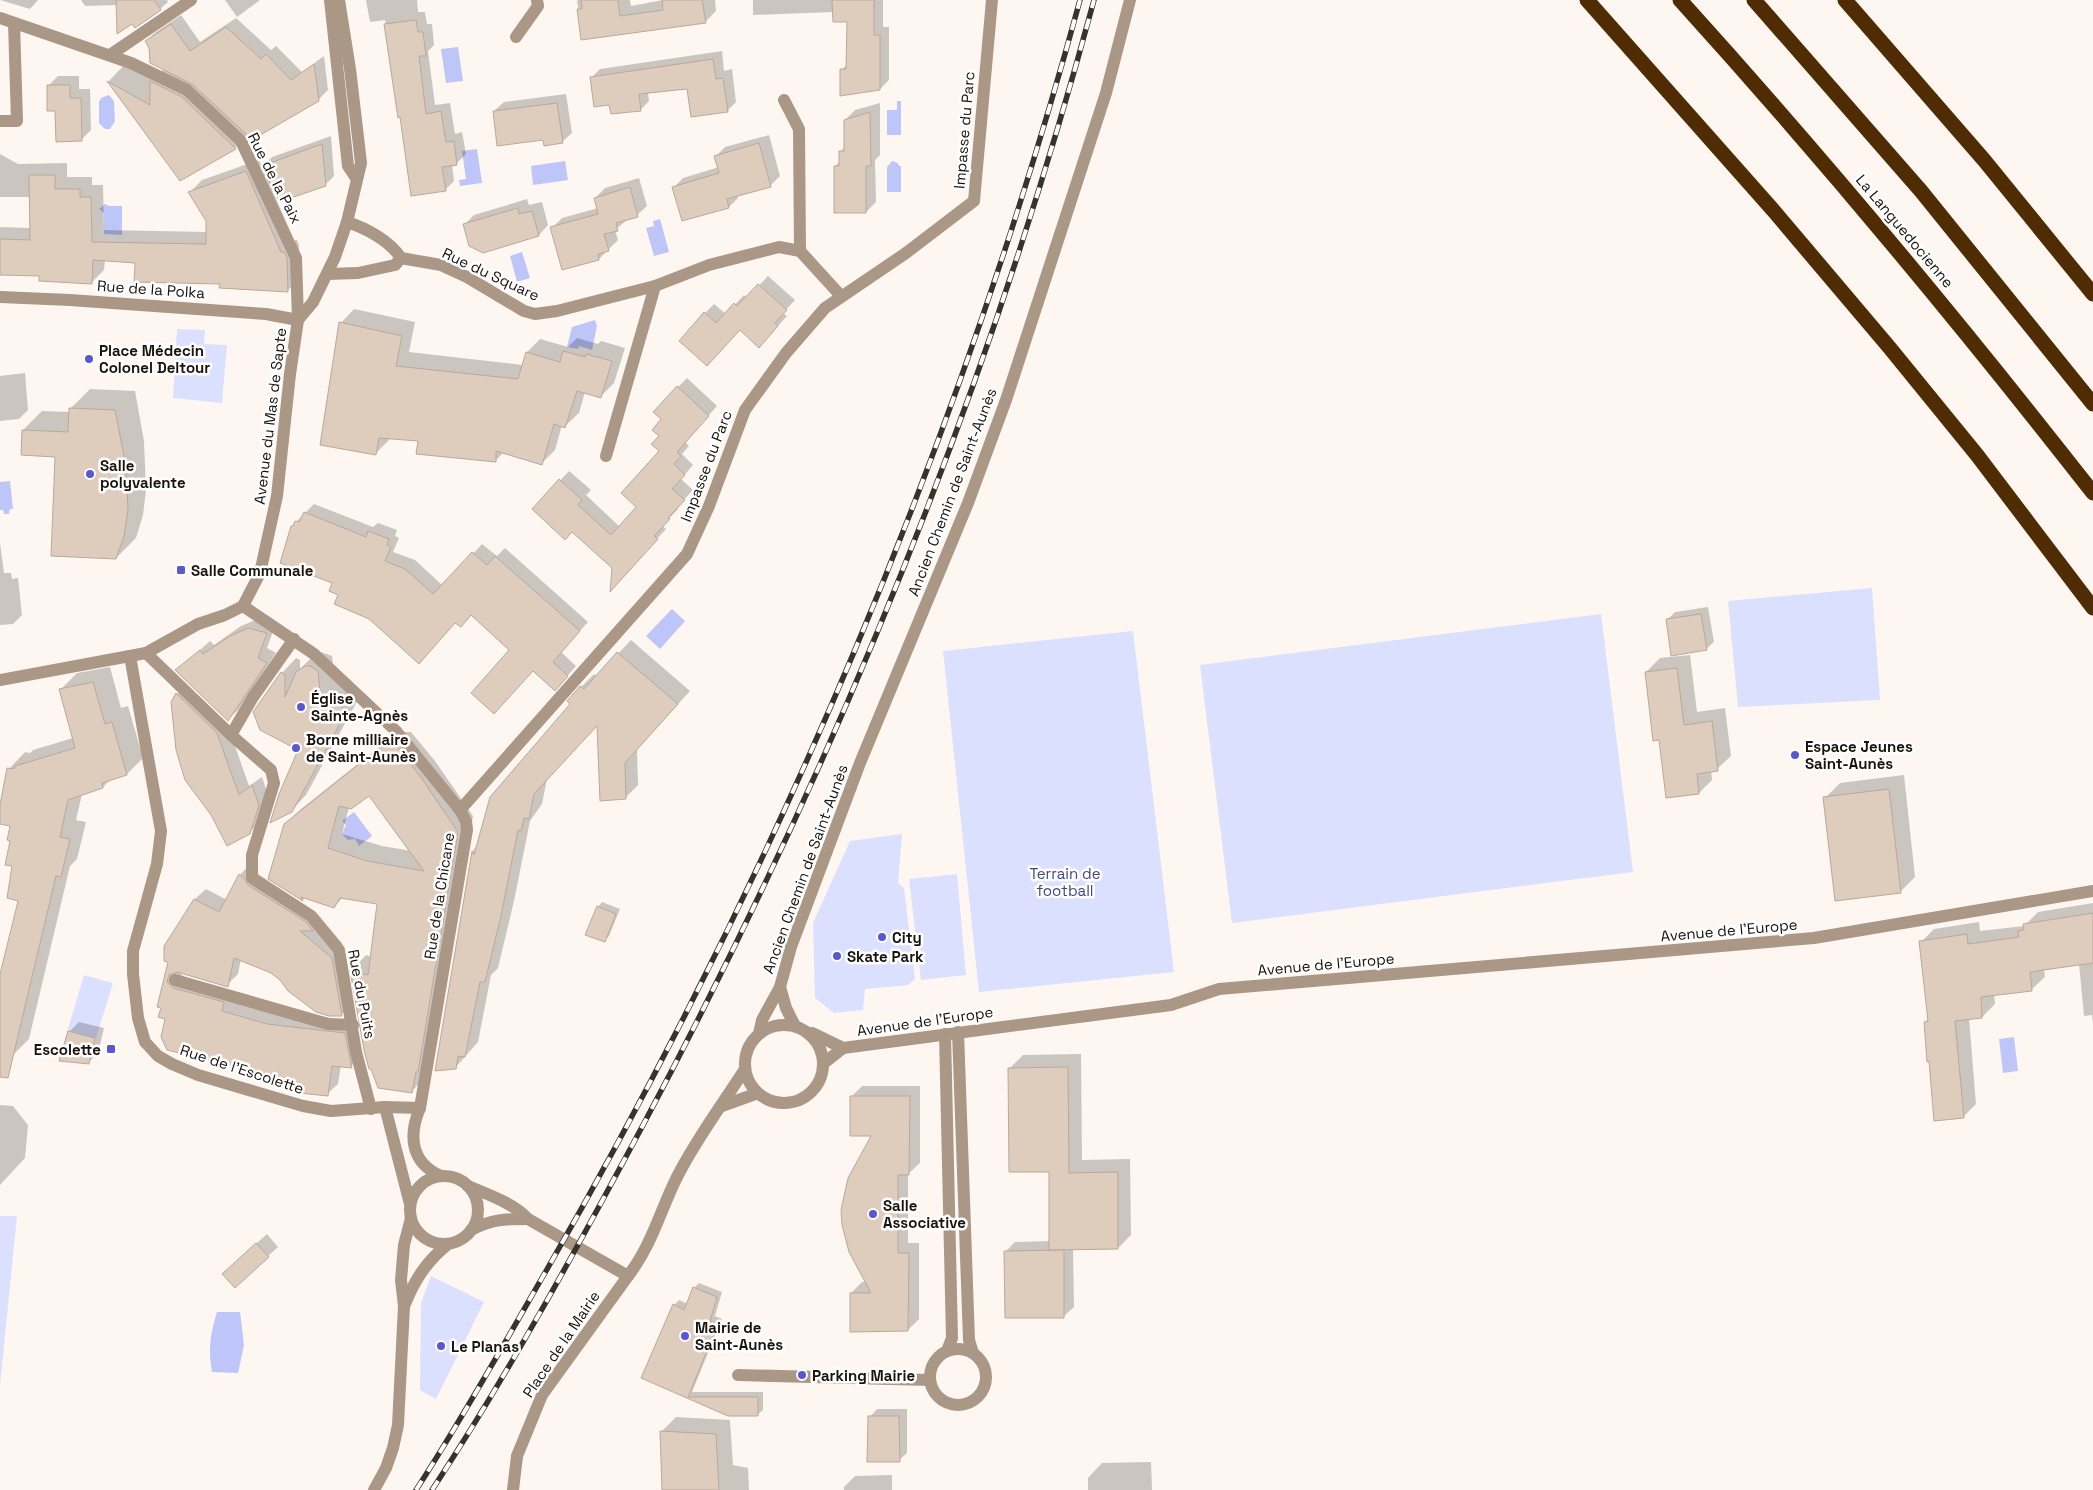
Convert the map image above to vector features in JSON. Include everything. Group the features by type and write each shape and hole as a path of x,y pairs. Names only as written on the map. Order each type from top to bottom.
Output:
{"highway":[{"path":"1587,0 1773,210 1889,347 1977,455 2093,608"},
{"name":"La Languedocienne","path":"1680,0 1815,153 1924,281 2093,493"},
{"path":"1754,0 1921,191 2093,404"},
{"path":"1845,0 1984,160 2093,294"}],"street":[{"path":"110,55 191,0"},
{"path":"330,0 348,166 356,178"},
{"name":"Avenue du Mas de Sapte","path":"243,606 260,573 277,496 290,374 298,320 313,302 327,274 347,222 361,163 350,69 339,0"},
{"path":"516,36 538,6 537,0"},
{"name":"Impasse du Parc","path":"460,810 687,554 709,506 745,410 786,353 825,308 906,253 974,202 992,0"},
{"name":"Ancien Chemin de Saint-Aunès","path":"759,1034 762,1020 780,987 791,947 860,762 968,503 1006,400 1106,93 1130,0"},
{"name":"Rue de la Paix","path":"0,18 131,63 187,90 241,141 296,258 298,320"},
{"path":"0,121 17,121 14,23"},
{"path":"784,100 799,129 800,251 841,296"},
{"path":"327,274 358,273 395,265 401,258 395,248 361,226 347,222"},
{"name":"Rue du Square","path":"401,258 441,265 524,310 535,314 557,311 655,286 709,265 779,247 800,251"},
{"path":"606,456 655,286"},
{"name":"Rue de la Polka","path":"0,298 70,300 266,314 298,320"},
{"path":"0,680 146,653 198,624 226,615 243,606"},
{"name":"Rue de la Chicane","path":"243,606 314,654 396,731 460,810 466,821 420,1108 414,1122 412,1136 423,1165 441,1176"},
{"path":"231,735 253,697 294,639"},
{"name":"Rue du Puits","path":"146,653 231,735 271,770 274,783 252,855 252,878 312,916 339,950 353,1024 356,1052 371,1109"},
{"name":"Rue de l'Escolette","path":"130,656 160,831 157,864 133,951 132,974 138,1018 145,1042 158,1056 198,1075 303,1106 331,1111 385,1107 420,1108"},
{"name":"Avenue de l'Europe","path":"824,1063 843,1048 1171,1005 1219,990 1814,938 2093,892"},
{"path":"175,980 328,1024 353,1024"},
{"name":"Ancien Chemin de Saint-Aunès","path":"780,987 786,1008 801,1028"},
{"path":"782,1024 801,1028 818,1045 824,1063 822,1076 816,1087 807,1096 796,1102 769,1100 758,1093 750,1082 745,1069 750,1043 770,1027 782,1024"},
{"name":"Avenue de l'Europe","path":"801,1028 843,1048"},
{"path":"958,1032 969,1340 973,1353"},
{"path":"945,1034 952,1338 948,1351"},
{"path":"410,1204 412,1197 421,1185 434,1177 456,1178 468,1186 523,1213 531,1221 628,1276 651,1239 677,1177 745,1069"},
{"path":"722,1106 758,1093"},
{"path":"374,1490 389,1461 398,1425 404,1306 401,1280 404,1245 411,1218 410,1204 385,1107"},
{"path":"468,1186 473,1193 478,1208 475,1223 471,1230"},
{"path":"411,1218 418,1232 424,1238 439,1244 448,1244 461,1239 471,1230 487,1222 501,1219 531,1221"},
{"path":"404,1306 413,1283 426,1265 448,1244"},
{"name":"Place de la Mairie","path":"513,1490 517,1456 542,1396 628,1276"},
{"path":"956,1349 973,1353 980,1359 987,1375 986,1385 981,1394 974,1401 956,1406 938,1398 930,1380 934,1363 948,1351 956,1349"},
{"path":"738,1375 930,1380"}],"green space":[{"path":"177,329 205,330 204,344 227,345 222,403 173,398"},
{"path":"1872,588 1880,700 1738,707 1728,601"},
{"path":"1601,614 1633,872 1232,923 1200,665"},
{"name":"Terrain de football","path":"1133,631 1174,972 979,992 943,651"},
{"name":"Skate Park","path":"902,834 898,883 904,888 915,979 908,985 865,989 863,1010 834,1013 815,998 813,923 850,841"},
{"path":"957,874 966,975 921,980 909,879"},
{"path":"84,975 113,983 96,1038 67,1032"},
{"path":"0,1216 17,1216 0,1386"},
{"name":"Le Planas","path":"431,1276 484,1302 436,1399 420,1390 421,1303"}],"water":[{"path":"458,47 463,81 446,83 441,49"},
{"path":"109,95 114,101 115,121 110,129 105,129 99,123 99,102 101,98"},
{"path":"897,101 901,101 901,135 887,135 887,110 897,110"},
{"path":"477,149 482,183 460,186 459,180 466,179 462,151"},
{"path":"565,161 568,180 533,185 531,166"},
{"path":"892,161 901,166 901,192 887,192 887,167"},
{"path":"105,204 109,206 122,206 122,235 104,234 104,213 99,209"},
{"path":"660,219 669,252 654,256 646,228 654,226 653,221"},
{"path":"522,252 530,278 517,282 510,256"},
{"path":"595,320 597,326 592,350 579,346 578,349 567,347 572,327"},
{"path":"10,481 13,509 10,509 9,514 4,514 3,510 0,510 0,482"},
{"path":"672,609 685,621 660,649 646,636"},
{"path":"354,812 372,836 359,846 355,839 348,840 342,834 346,825 342,821"},
{"path":"2014,1037 2018,1071 2003,1073 1999,1039"},
{"path":"217,1312 240,1312 244,1345 238,1373 212,1372 210,1342"}],"building":[{"path":"116,0 154,0 161,10 135,28 132,24 117,34"},
{"path":"581,0 618,0 620,16 663,10 662,0 702,0 706,23 581,40 577,9 582,9"},
{"path":"832,0 874,0 874,35 880,35 880,90 840,96 840,69 846,69 847,22 833,22"},
{"path":"416,20 418,32 423,32 426,56 419,56 426,114 441,111 446,142 454,141 457,165 442,167 446,191 411,196 384,24"},
{"path":"171,24 190,51 226,27 261,59 266,54 291,80 314,64 319,101 250,141 247,135 192,84 150,63 149,48 145,41"},
{"path":"713,59 716,79 723,78 728,112 691,117 687,89 639,94 641,111 611,114 609,105 594,107 590,77"},
{"path":"107,81 150,105 150,81 182,97 236,149 180,181"},
{"path":"47,85 70,85 70,98 81,98 82,141 56,142 55,111 47,111"},
{"path":"557,103 563,143 544,146 543,140 497,146 493,111"},
{"path":"870,112 871,166 866,166 866,213 834,213 834,166 839,166 839,151 844,151 844,120"},
{"path":"759,143 771,187 727,199 729,208 682,221 672,187 719,173 714,156"},
{"path":"322,144 326,186 279,202 262,166"},
{"path":"246,171 281,252 284,252 287,258 288,292 219,288 220,284 134,282 135,263 93,260 92,284 39,281 39,276 0,275 0,239 30,240 29,175 55,175 55,189 80,189 80,197 91,197 92,242 206,244 206,221 188,192"},
{"path":"630,187 638,217 616,223 618,231 604,234 609,251 598,254 599,260 562,270 550,227 598,214 594,198"},
{"path":"518,208 519,214 532,211 539,236 483,253 469,246 463,224"},
{"path":"758,284 787,310 775,323 778,326 759,348 740,330 707,366 679,341 704,312 716,323 734,303 737,306"},
{"path":"339,322 402,336 396,366 518,379 526,352 560,362 563,351 585,357 586,354 612,361 601,398 577,391 565,428 554,424 542,465 496,451 496,462 416,454 418,441 379,438 376,455 320,445"},
{"path":"677,386 709,416 677,452 681,456 674,464 685,475 672,489 685,500 654,536 658,539 610,592 612,568 572,532 565,540 532,509 559,479 582,500 578,505 611,535 636,507 621,493 659,451 651,444 659,436 652,430 661,419 653,412"},
{"name":"Salle polyvalente","path":"69,408 115,410 125,461 128,510 124,536 116,559 51,556 55,457 21,455 22,430 68,432"},
{"path":"304,512 366,537 368,531 389,539 387,545 391,547 385,561 405,569 433,594 472,552 487,565 495,556 580,631 553,662 568,676 555,691 533,671 494,714 471,693 509,650 471,615 461,627 455,623 419,664 369,619 334,604 338,595 329,591 332,583 280,563 291,526 293,526 295,521 299,522"},
{"path":"1701,614 1707,650 1671,656 1666,619"},
{"path":"248,628 267,633 258,658 267,663 228,721 175,670 200,650 203,654 230,636"},
{"path":"617,652 678,704 625,763 626,799 600,801 597,726 534,794 529,819 524,818 521,831 518,830 501,916 485,982 480,982 465,1057 458,1056 456,1069 435,1071 472,851 474,855 490,797 570,704 567,701 580,686 584,689"},
{"name":"Église Sainte-Agnès","path":"305,666 310,666 318,671 320,693 347,711 292,812 270,823 279,794 298,750 260,730 253,712 281,672 285,675 285,697 296,672"},
{"path":"1677,668 1684,725 1712,721 1718,771 1697,774 1699,794 1666,798 1659,740 1653,741 1645,672"},
{"path":"93,682 105,724 112,722 127,775 102,783 103,788 68,800 60,837 70,839 61,877 56,876 8,1078 0,1077 0,974 18,901 7,898 12,866 5,865 10,841 7,840 10,826 0,824 0,805 7,768 14,769 15,766 75,748 59,689"},
{"path":"176,693 217,733 239,795 252,785 259,805 250,834 227,846 211,815 185,780 176,750 171,702"},
{"path":"396,746 420,776 458,832 418,1072 416,1072 412,1093 378,1088 371,1069 369,1069 364,1050 350,970 368,975 377,904 340,898 334,908 301,897 303,901 268,879 284,824 382,747","holes":["369,796 424,871 367,861 328,848 339,806 351,809"]},
{"path":"1889,789 1901,893 1835,901 1823,797"},
{"path":"239,874 248,885 306,922 313,931 300,931 332,958 342,1016 329,1016 316,1012 288,991 280,980 271,973 234,958 228,987 177,972 169,975 167,982 173,988 224,1002 222,1011 267,1024 345,1033 352,1068 332,1066 328,1096 299,1093 280,1077 167,1050 161,1037 165,1019 158,1017 161,1008 157,1007 168,962 164,961 164,946 194,899 219,912"},
{"path":"597,906 616,914 605,942 585,935"},
{"path":"2093,913 2093,963 2030,972 2032,991 1981,997 1982,1018 1955,1021 1964,1118 1934,1121 1924,1022 1928,1021 1919,941 1967,934 1968,944 2019,937 2018,931 2024,930 2023,924"},
{"path":"68,1031 95,1038 89,1064 59,1061"},
{"path":"1068,1067 1069,1173 1118,1172 1118,1249 1049,1250 1049,1172 1009,1172 1008,1068"},
{"path":"850,1096 910,1096 909,1175 898,1175 898,1253 909,1253 908,1331 850,1332 850,1293 871,1293 849,1252 842,1225 841,1210 848,1178 871,1136 850,1136"},
{"path":"256,1243 269,1257 235,1288 222,1274"},
{"path":"1064,1250 1064,1318 1005,1318 1004,1251"},
{"path":"693,1287 717,1297 710,1321 718,1324 688,1397 758,1397 758,1416 728,1416 641,1378 673,1304 684,1310"},
{"path":"868,1416 899,1416 900,1462 867,1462"},
{"path":"660,1431 716,1434 719,1490 662,1490"}],"railway":[{"path":"416,1490 499,1354 630,1120 709,967 784,811 854,652 919,492 978,330 1032,166 1080,0"},
{"path":"432,1490 515,1356 642,1127 712,992 778,855 841,716 900,576 955,434 1006,291 1052,146 1094,0"}],"place":[{"name":"Place Médecin Colonel Deltour","path":"89,359"},
{"name":"Salle polyvalente","path":"90,474"},
{"name":"Salle Communale","path":"181,570"},
{"name":"Église Sainte-Agnès","path":"301,707"},
{"name":"Borne milliaire de Saint-Aunès","path":"296,748"},
{"name":"Espace Jeunes Saint-Aunès","path":"1795,755"},
{"name":"City","path":"882,937"},
{"name":"Skate Park","path":"837,956"},
{"name":"Escolette","path":"111,1049"},
{"name":"Salle Associative","path":"873,1214"},
{"name":"Mairie de Saint-Aunès","path":"685,1336"},
{"name":"Le Planas","path":"441,1346"},
{"name":"Parking Mairie","path":"802,1375"}]}
